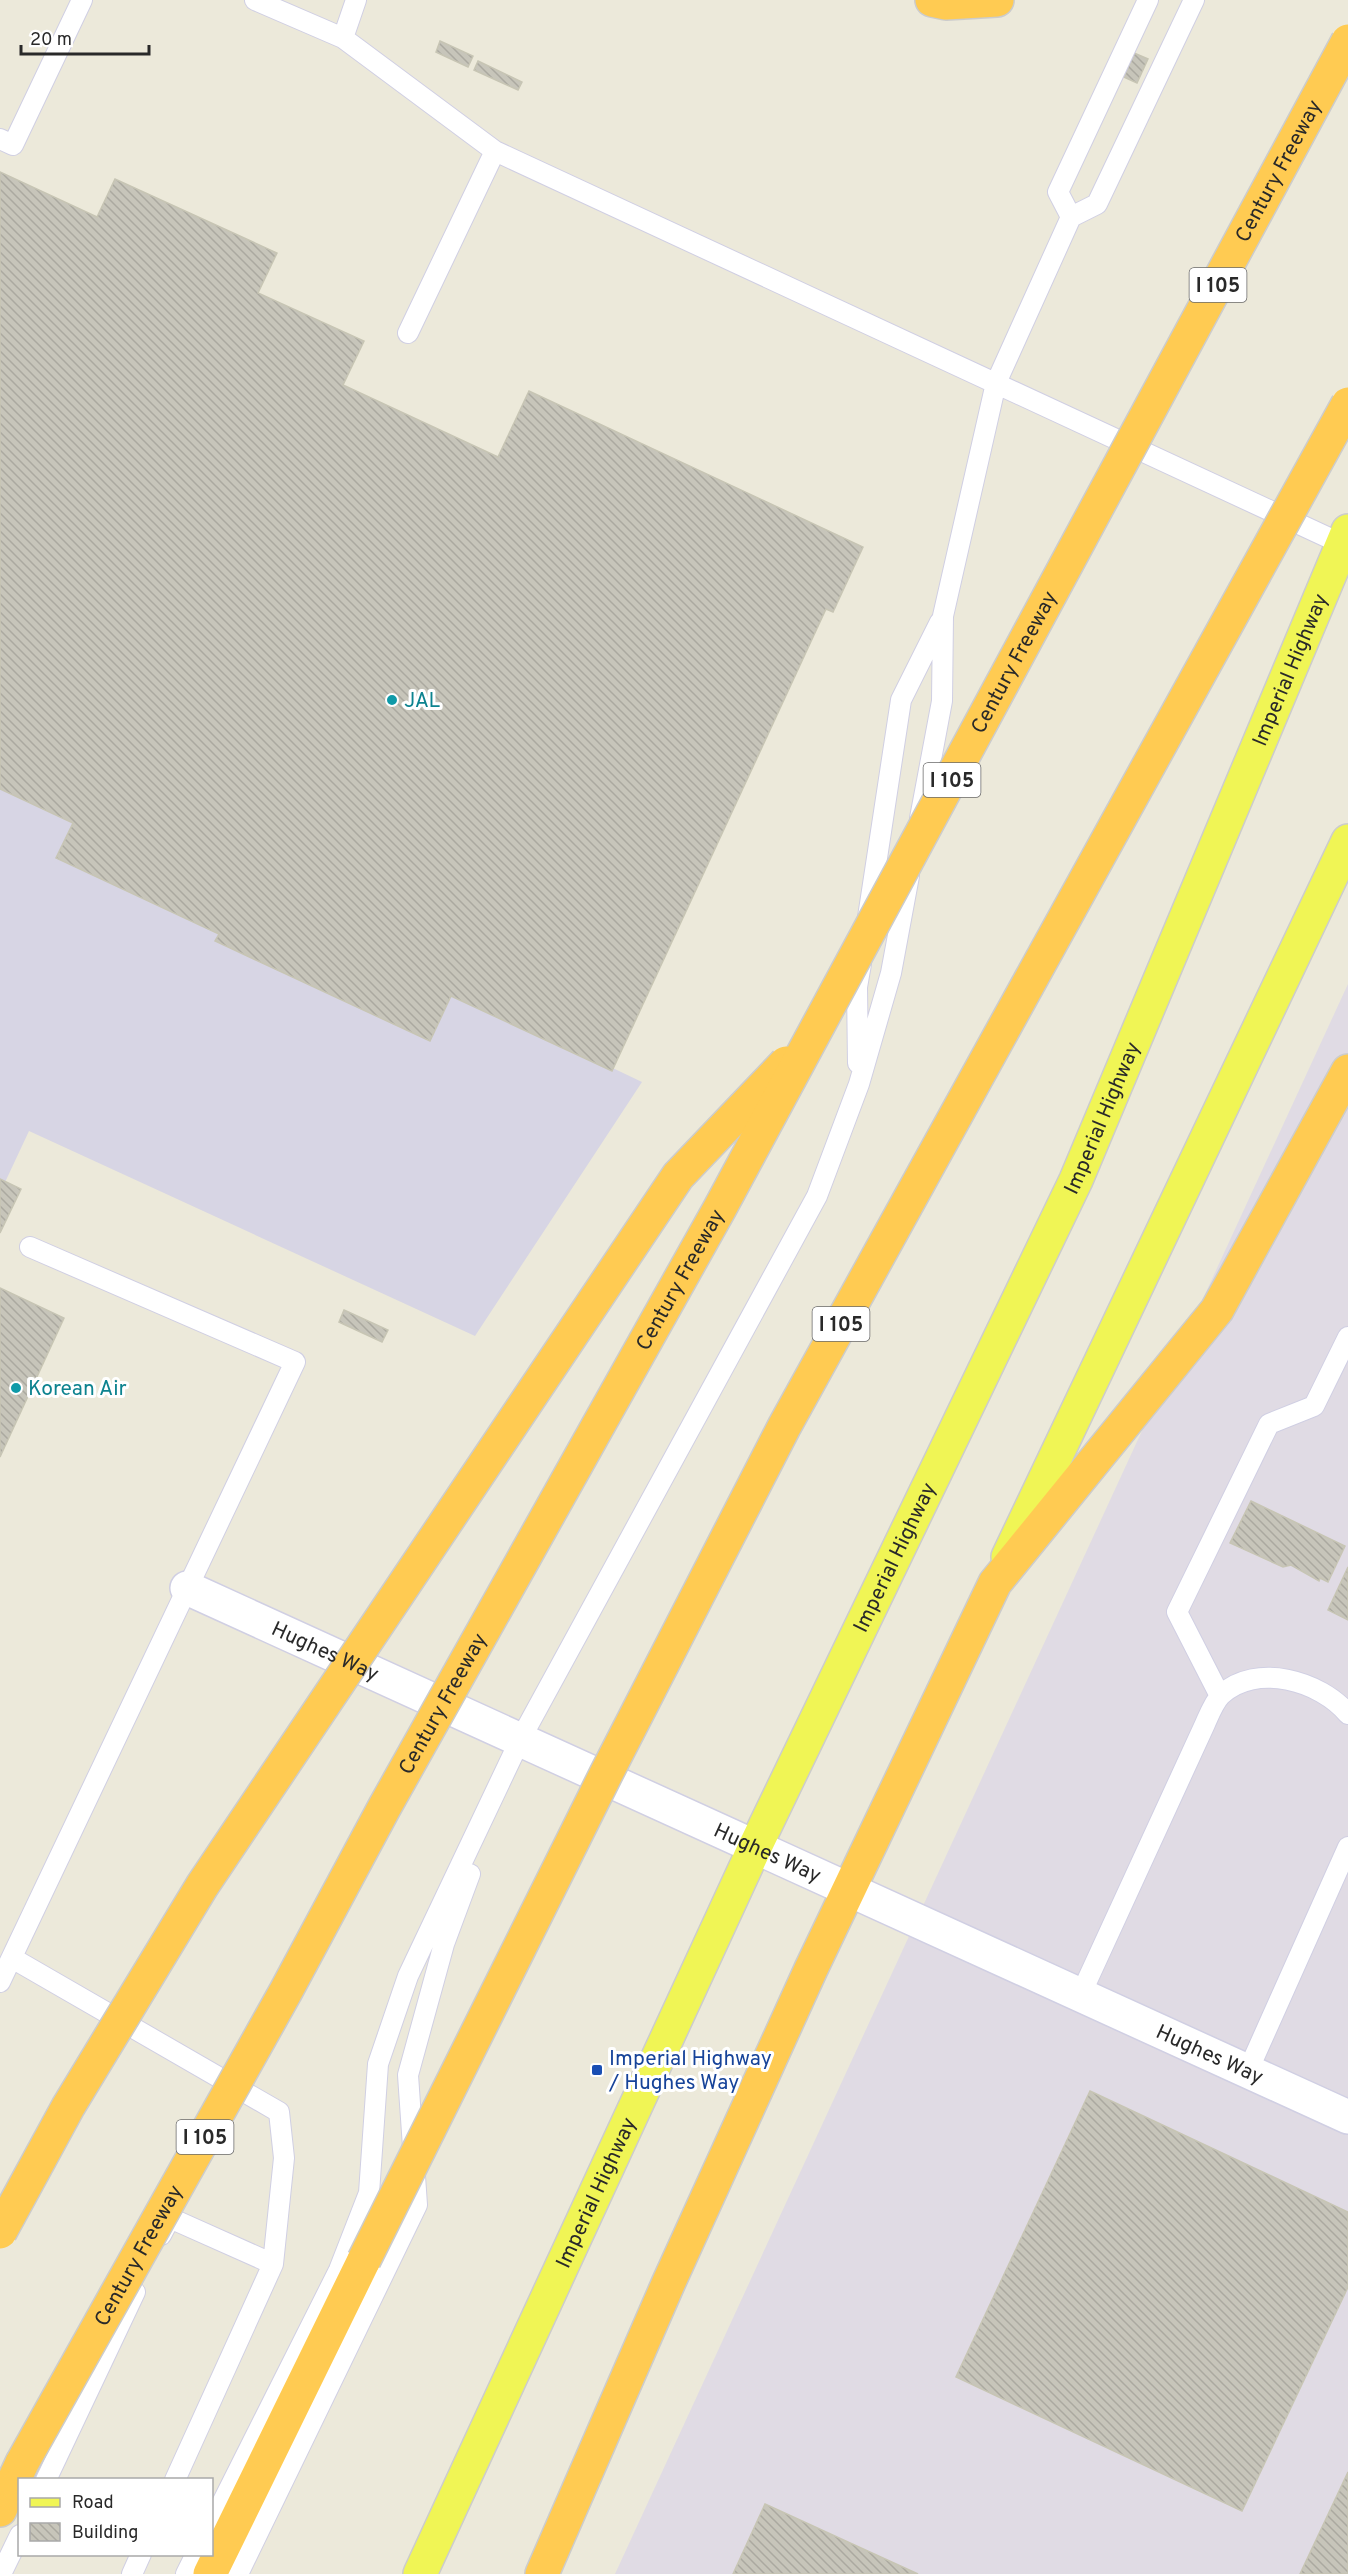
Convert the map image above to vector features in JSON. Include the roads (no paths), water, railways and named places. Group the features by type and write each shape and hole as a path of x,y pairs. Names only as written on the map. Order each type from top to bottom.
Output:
{"highway":[{"path":"932,0 946,3 997,0"},
{"name":"Century Freeway","path":"34,2471 384,1808 720,1208 1348,41"},
{"name":"I 105","path":"232,2574 364,2260 606,1774 784,1427 1348,404"},
{"path":"0,2232 68,2107 202,1886 678,1176 816,1031"},
{"path":"542,2574 673,2273 849,1890 995,1583 1217,1310 1348,1071"},
{"path":"210,2574 364,2260"},
{"path":"0,2497 18,2483"},
{"name":"Century Freeway","path":"0,2510 18,2489"}],"main road":[{"name":"Imperial Highway","path":"420,2574 755,1847 1076,1180 1345,538"},
{"path":"995,1583 1348,841"}],"street":[{"name":"Hughes Way","path":"187,1588 1247,2073 1348,2117"}],"lane":[{"path":"0,139 13,145 82,0"},
{"path":"255,0 343,38 495,151 996,383 1345,538"},
{"path":"343,38 356,0"},
{"path":"1071,217 1058,192 1148,0"},
{"path":"213,2521 344,2259 369,2193 378,2064 408,1976 520,1740 817,1196 859,1084 891,974 942,700 943,616 996,383 1071,217 1097,204 1194,0"},
{"path":"408,333 495,151"},
{"path":"859,1084 857,987 901,700 943,616"},
{"path":"0,1982 295,1362 30,1247"},
{"path":"1220,1696 1177,1612 1269,1424 1314,1406 1348,1337"},
{"path":"1080,1996 1204,1724 1220,1696 1249,1682 1290,1679 1327,1694 1348,1714"},
{"path":"238,2574 417,2205 408,2075 444,1944 520,1740"},
{"path":"1247,2073 1348,1847"},
{"path":"12,1958 279,2112 284,2158 273,2264 176,2478"},
{"path":"34,2471 170,2218 273,2264"},
{"path":"1,2574 18,2539"},
{"path":"132,2574 140,2556"},
{"path":"186,2574 195,2556"}],"place":[{"name":"JAL","path":"392,700"},
{"name":"Korean Air","path":"16,1388"},
{"name":"Imperial Highway / Hughes Way","path":"597,2070"}]}
